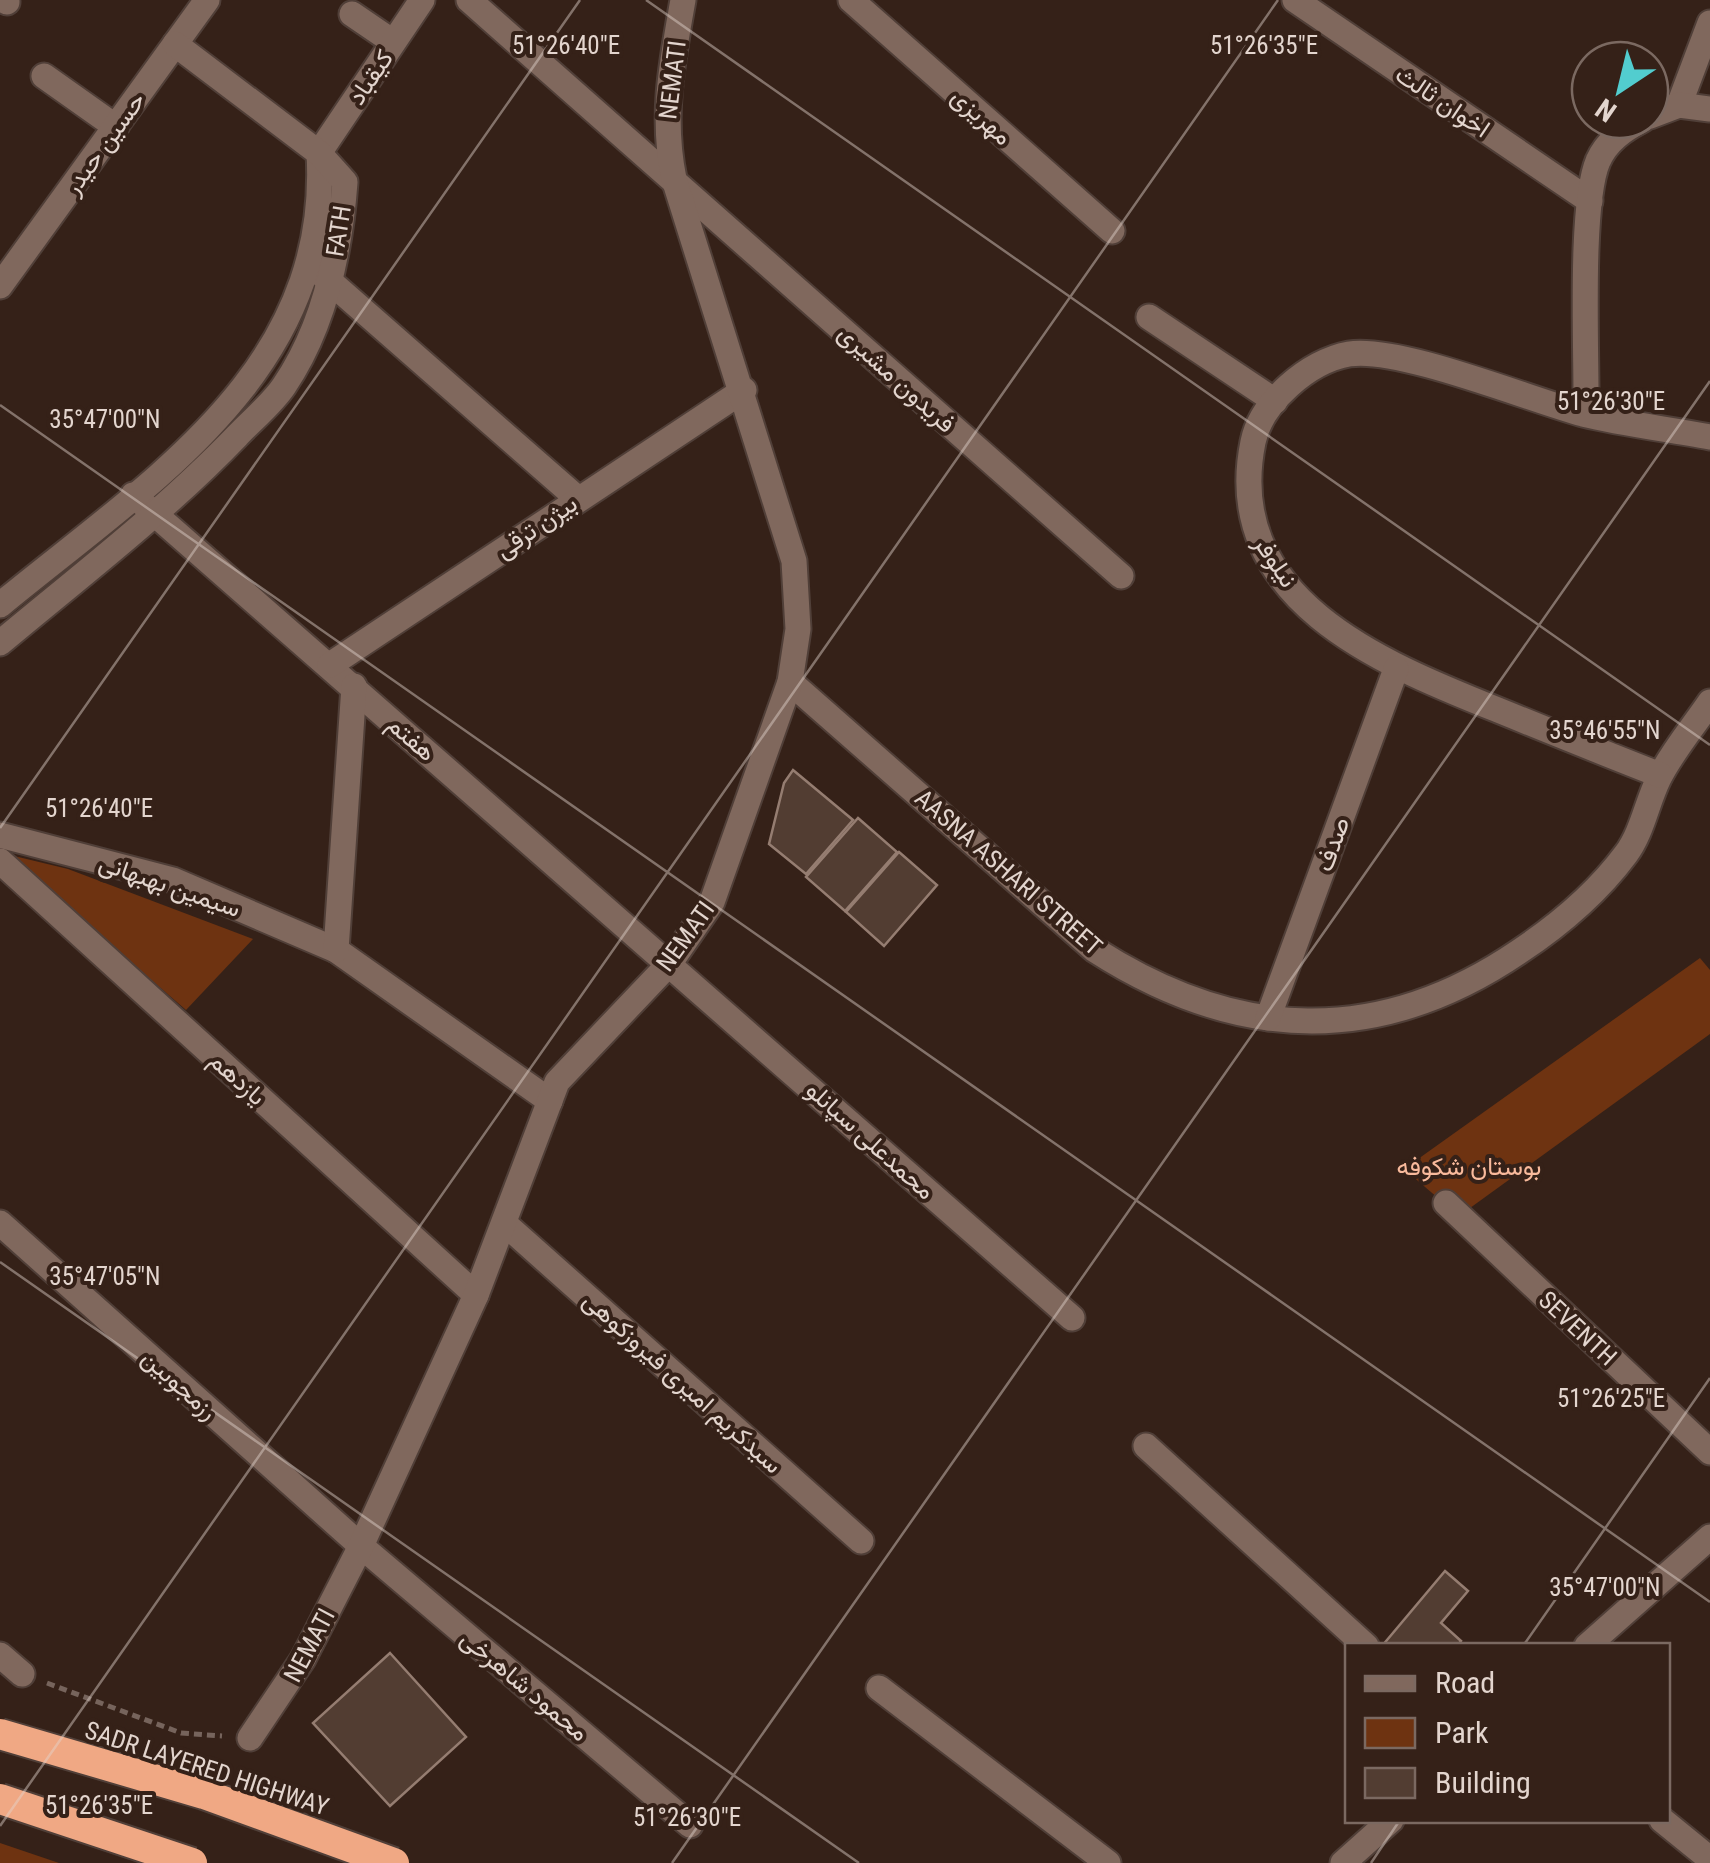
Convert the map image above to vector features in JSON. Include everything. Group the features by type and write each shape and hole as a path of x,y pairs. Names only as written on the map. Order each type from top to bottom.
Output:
{"highway":[{"name":"SADR LAYERED HIGHWAY","path":"0,1734 204,1794 394,1863"},
{"path":"0,1799 192,1863"}],"street":[{"name":"حسین حیدر","path":"0,286 207,0"},
{"name":"کیقباد","path":"318,154 422,0"},
{"name":"فریدون مشیری","path":"469,0 1120,576"},
{"name":"NEMATI","path":"250,1738 303,1660 361,1546 476,1295 550,1101 567,1068 670,963 712,902 790,682 798,630 794,561 744,390 674,179 665,137 665,107 683,0"},
{"name":"مهریزی","path":"852,0 1112,232"},
{"name":"اخوان ثالث","path":"1295,0 1590,201"},
{"path":"352,14 393,42"},
{"path":"1679,105 1710,23"},
{"path":"176,44 318,154"},
{"path":"44,76 116,127"},
{"path":"1670,108 1679,105 1710,109"},
{"path":"1610,140 1597,163 1590,201 1586,414 1710,437"},
{"name":"FATH","path":"0,643 211,463 284,386 314,328 319,272 318,154"},
{"path":"319,272 577,498"},
{"name":"FATH","path":"0,605 191,446 260,370 319,272"},
{"path":"1149,317 1275,401"},
{"name":"نیلوفر","path":"1586,414 1393,356 1350,354 1309,369 1275,401 1254,437 1246,488 1254,531 1276,571 1342,637 1396,669 1660,775"},
{"name":"بیژن ترقی","path":"330,665 744,390"},
{"name":"هفتم","path":"134,494 670,963"},
{"name":"صدف","path":"1268,1018 1396,669"},
{"name":"AASNA ASHARI STREET","path":"790,682 1095,950 1147,983 1206,1006 1268,1018 1366,1018 1435,998 1490,972 1561,921 1628,852 1660,775 1710,702"},
{"path":"336,950 354,686"},
{"name":"سیمین بهبهانی","path":"0,835 173,880 336,950 550,1101"},
{"name":"یازدهم","path":"0,861 476,1295"},
{"name":"محمدعلی سپانلو","path":"670,963 1072,1318"},
{"name":"SEVENTH","path":"1446,1203 1710,1452"},
{"name":"رزمجوبین","path":"0,1223 361,1546"},
{"name":"سیدکریم امیری فیروزکوهی","path":"504,1223 860,1541"},
{"path":"1146,1446 1363,1643"},
{"path":"1591,1643 1710,1537"},
{"name":"محمود شاهرخی","path":"361,1546 690,1825"},
{"path":"0,1655 22,1674"},
{"path":"879,1688 1108,1863"},
{"path":"1343,1863 1388,1823"},
{"path":"1666,1823 1710,1860"}],"path":[{"path":"22,1674 181,1733 250,1738"}],"green space":[{"path":"6,854 68,869 253,939 186,1010"},
{"name":"بوستان شکوفه","path":"1700,958 1710,970 1710,1034 1459,1216 1404,1169"},
{"path":"0,1843 59,1863 0,1863"}],"building":[{"path":"793,770 853,820 806,874 769,844 784,783"},
{"path":"858,818 897,852 845,911 806,877"},
{"path":"899,852 937,885 884,946 846,912"},
{"path":"1445,1571 1468,1591 1441,1623 1459,1643 1385,1643"},
{"path":"390,1653 466,1737 390,1806 313,1723"}]}
